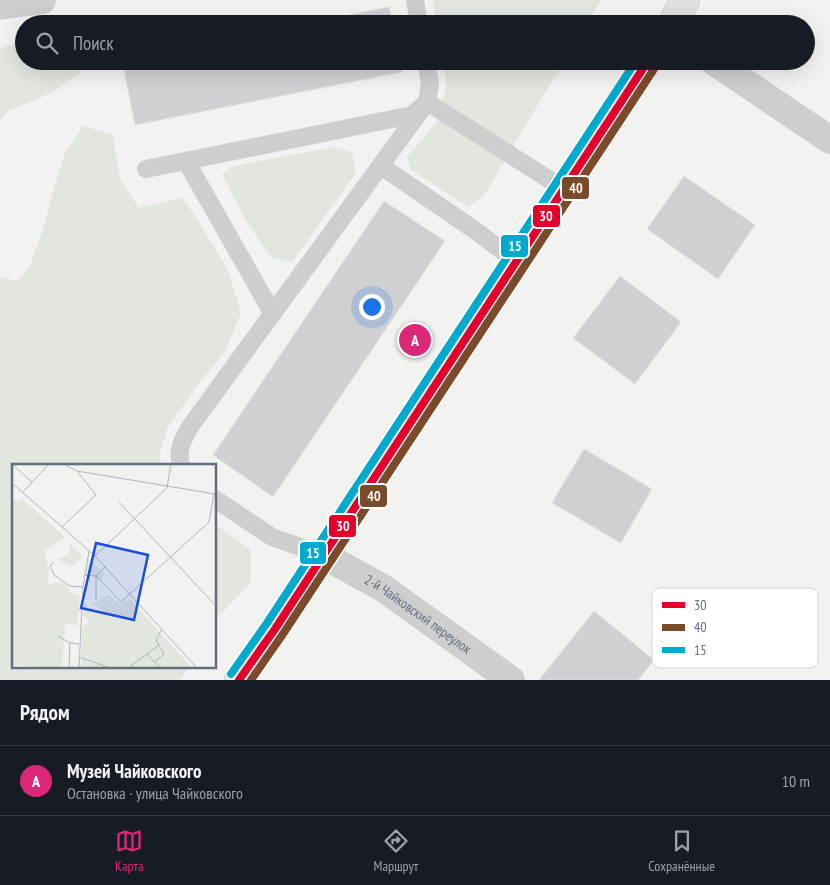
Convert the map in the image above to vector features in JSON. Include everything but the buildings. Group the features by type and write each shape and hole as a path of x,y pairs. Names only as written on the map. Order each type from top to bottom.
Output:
{"street":[{"path":"0,6 42,0"},
{"path":"677,15 685,0"},
{"path":"239,680 275,629 642,70"},
{"path":"726,70 830,140"},
{"name":"2-й Чайковский переулок","path":"323,556 383,588 511,680"}],"lane":[{"path":"414,0 417,15"},
{"path":"181,464 179,459 181,442 192,424 427,102 430,83 428,70"},
{"path":"146,169 412,115 427,102"},
{"path":"427,102 564,189"},
{"path":"186,161 273,314"},
{"path":"381,166 476,231 517,262"},
{"path":"216,500 272,536 323,556"}],"shaded area":[{"path":"433,0 601,0 592,15 436,15"},
{"path":"15,45 15,70 79,70 79,73 52,93 8,111 0,120 0,49"},
{"path":"445,70 559,70 483,197 468,207 411,170 407,157 436,123 446,88"},
{"path":"83,126 113,135 120,179 139,208 182,198 227,268 241,313 226,350 196,387 167,429 159,457 162,464 12,464 12,668 189,668 180,680 0,680 0,277 16,281 29,268 43,229 65,153"},
{"path":"334,147 352,152 356,173 292,262 271,258 245,219 222,174 233,166"},
{"path":"216,525 251,550 251,582 225,610 216,615"}],"transit line":[{"name":"15","path":"231,674 267,623 630,70"},
{"name":"30","path":"239,680 275,629 642,70"},
{"name":"40","path":"251,680 653,70"}],"place":[{"name":"Музей Чайковского","path":"415,340"}]}
